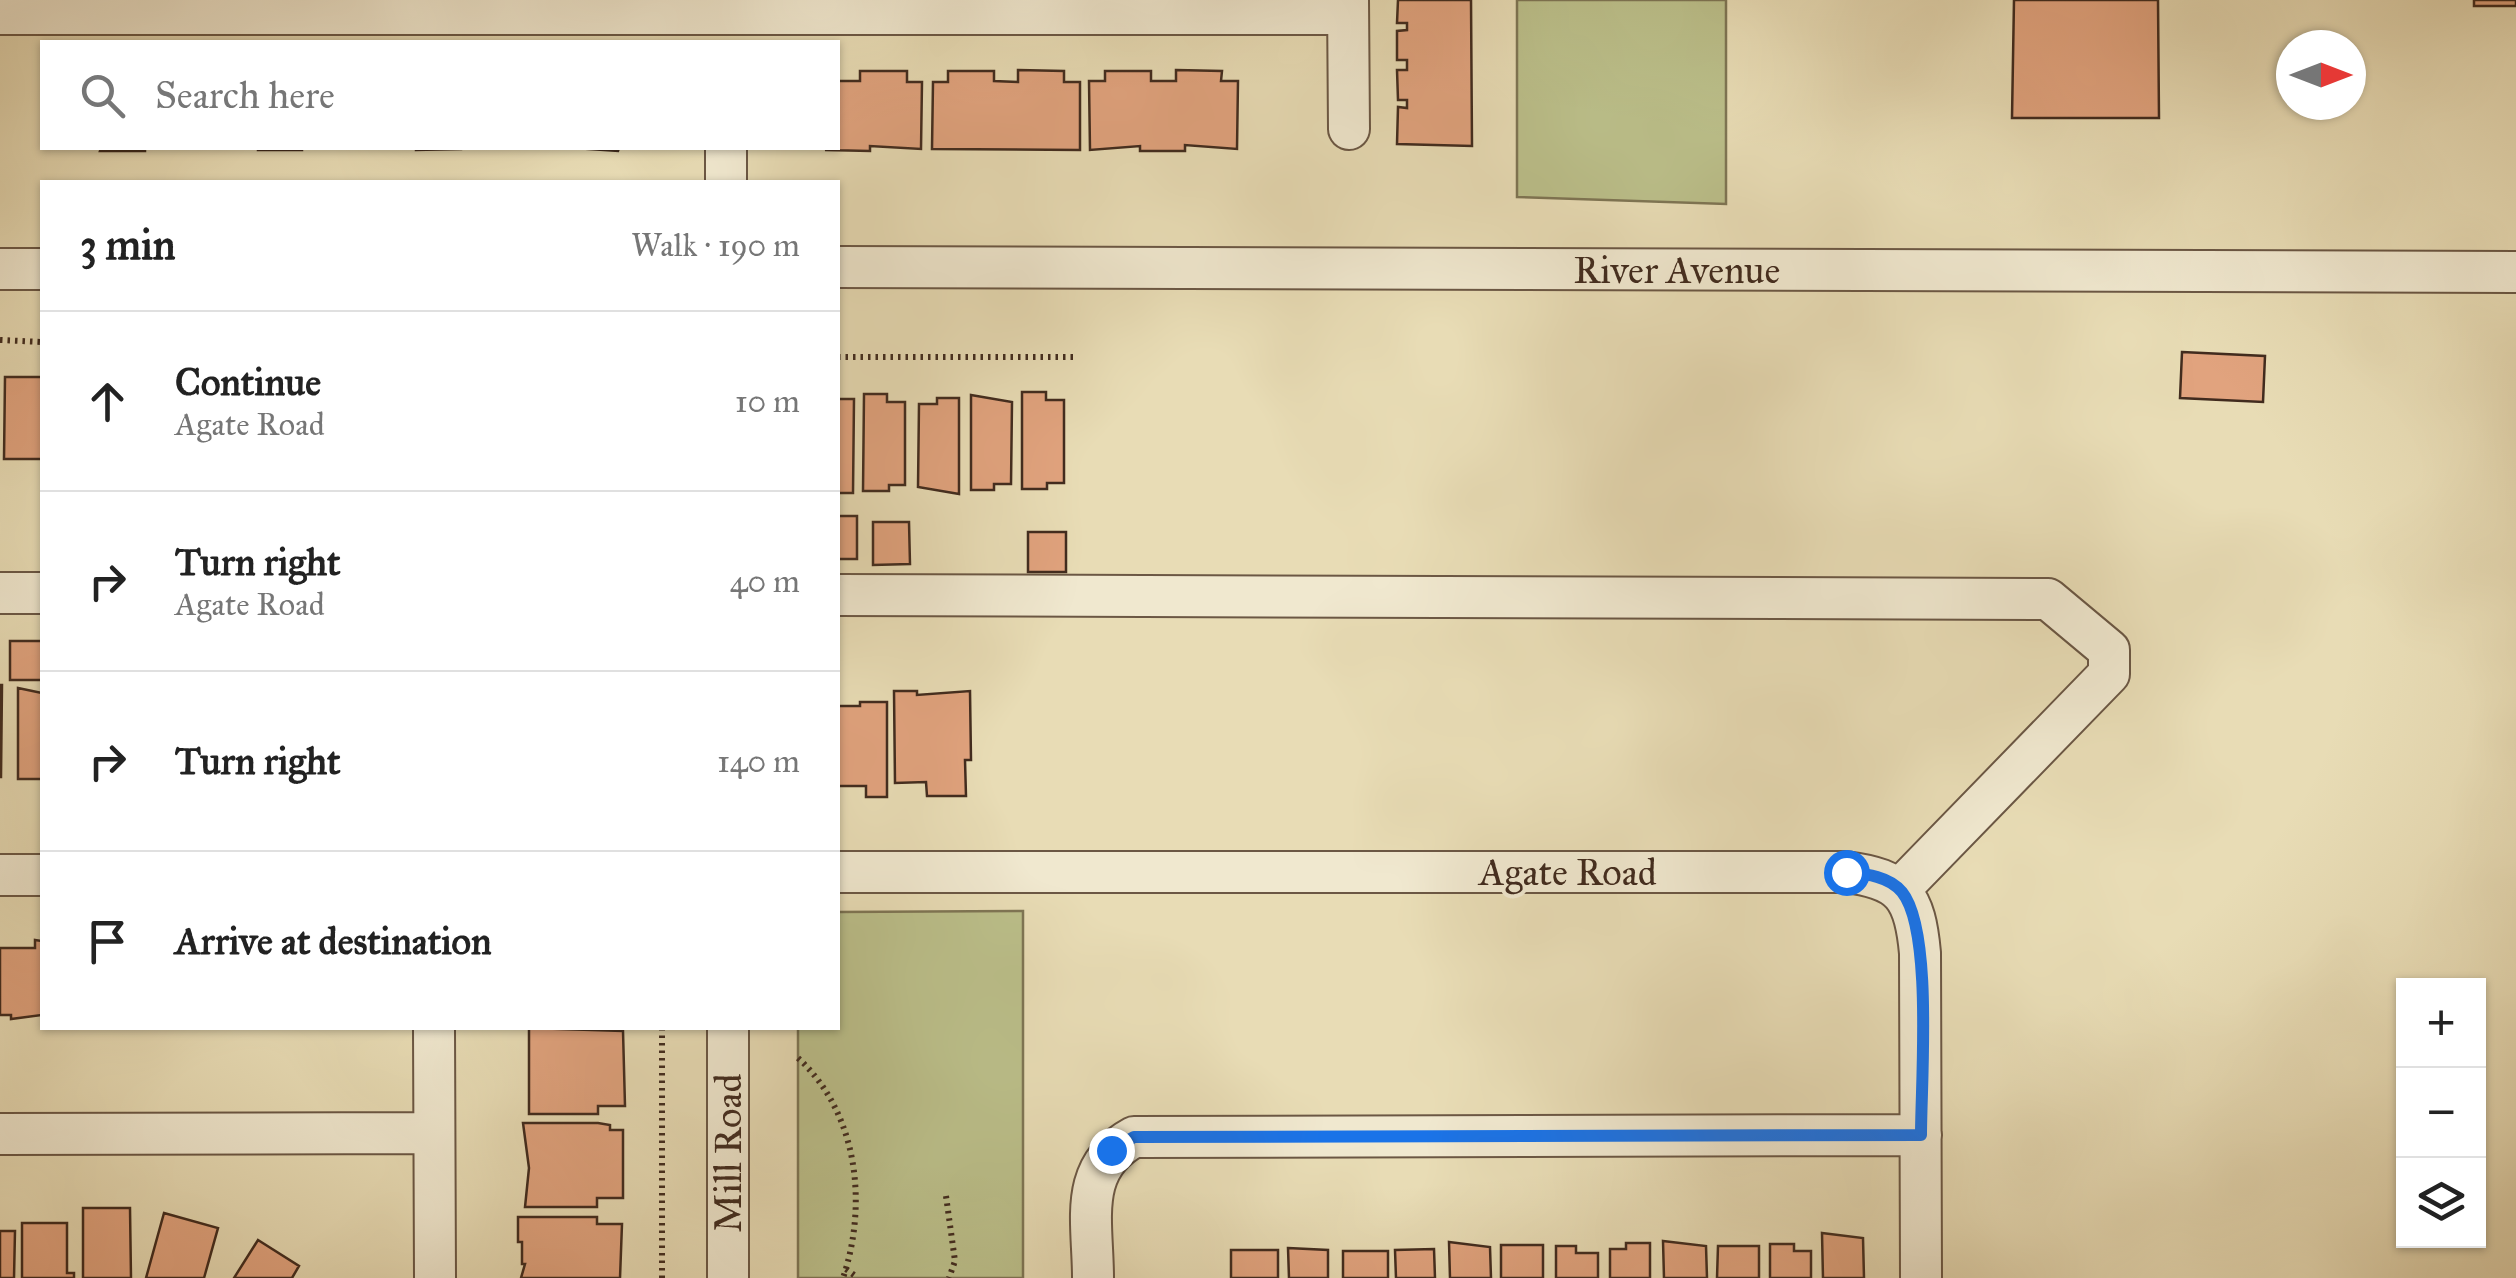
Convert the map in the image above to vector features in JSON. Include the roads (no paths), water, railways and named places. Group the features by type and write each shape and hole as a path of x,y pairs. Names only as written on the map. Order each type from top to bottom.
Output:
{"street":[{"path":"0,14 195,6 557,7 726,28 974,6 1348,7 1349,128"},
{"path":"726,150 726,180"},
{"name":"River Avenue","path":"840,267 2516,272"},
{"path":"0,269 40,268"},
{"path":"0,593 40,593"},
{"path":"840,595 2048,599 2108,650 2108,674 1900,889 1914,909 1920,953 1921,1278"},
{"name":"Agate Road","path":"840,872 1846,872 1888,880 1900,889"},
{"path":"0,875 40,874"},
{"path":"434,1030 435,1278"},
{"name":"Mill Road","path":"728,1030 728,1278"},
{"path":"0,1134 434,1132"},
{"path":"1093,1278 1094,1181 1111,1150 1134,1137 1921,1135"}]}
